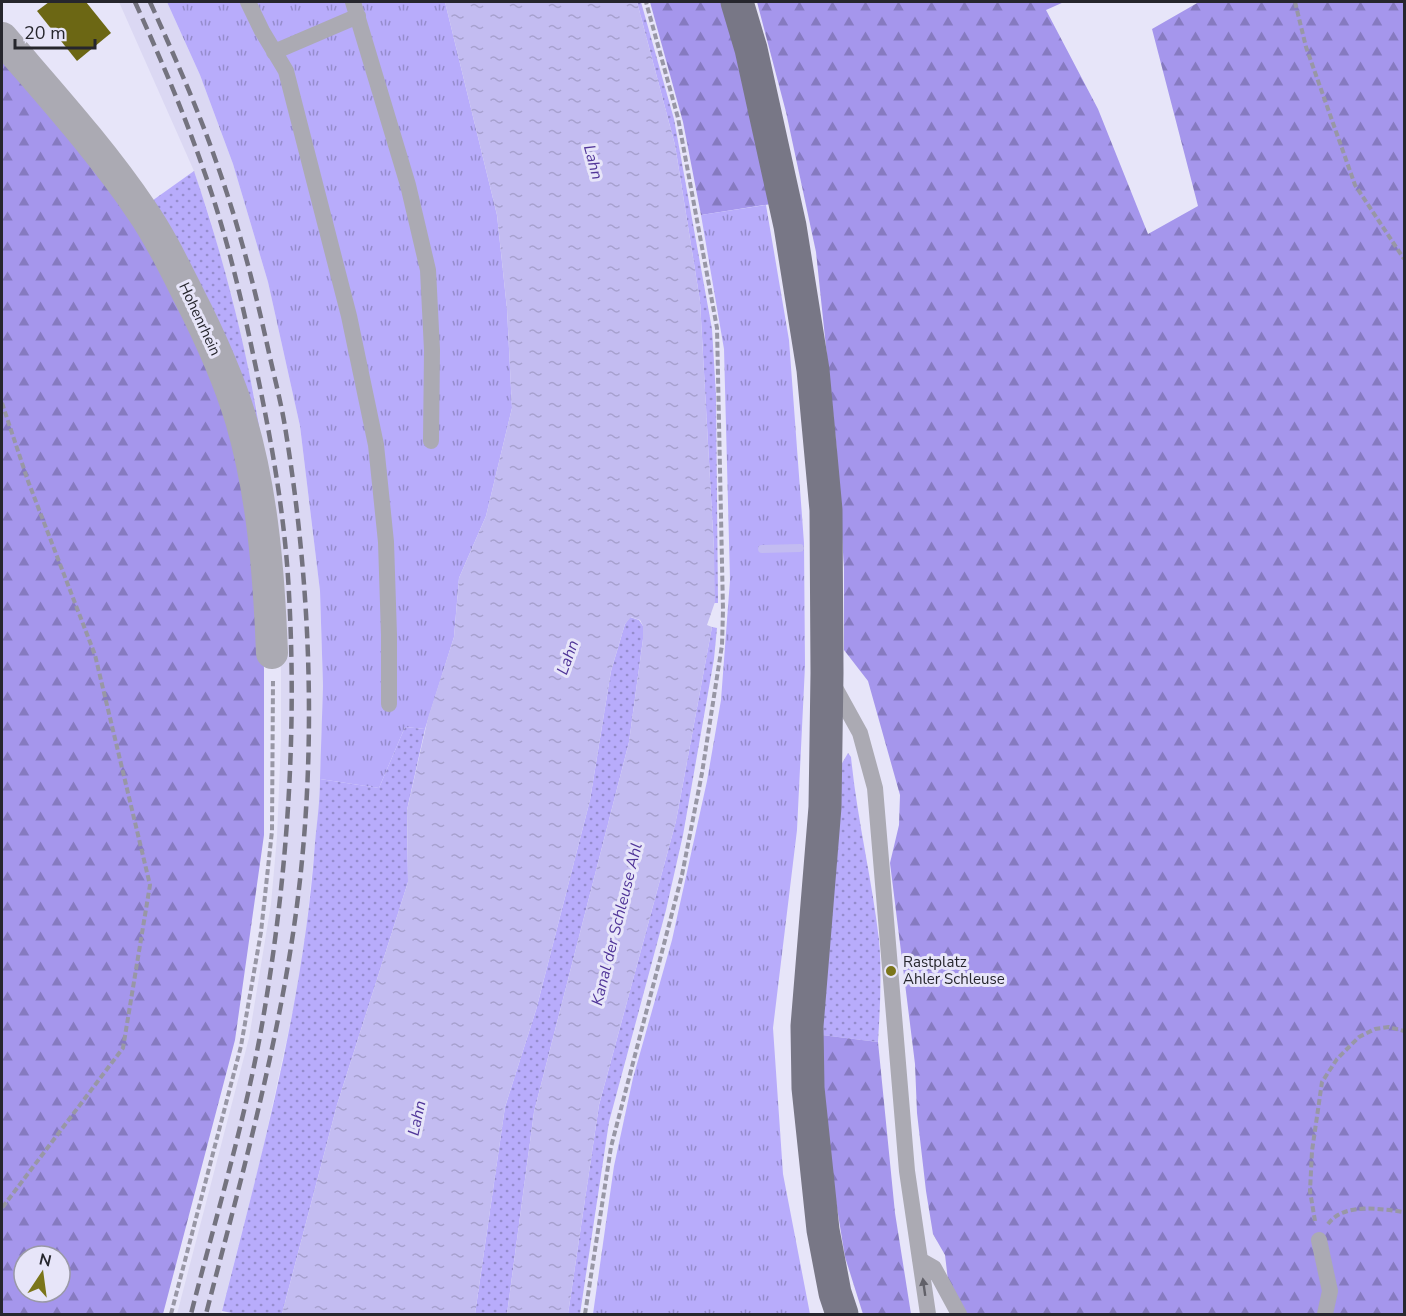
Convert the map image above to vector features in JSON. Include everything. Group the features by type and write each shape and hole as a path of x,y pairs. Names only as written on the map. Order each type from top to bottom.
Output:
{"main road":[{"path":"737,2 751,49 790,226 813,370 826,510 825,807 807,1026 808,1088 823,1230 835,1293 842,1314"}],"street":[{"name":"Hohenrhein","path":"2,38 54,99 142,210 167,251 226,375 241,420 254,473 270,589 272,653"}],"lane":[{"path":"248,2 286,71 349,316 376,445 386,542 389,704"},
{"path":"274,52 356,8 408,184 428,270 432,350 431,441"},
{"path":"827,673 860,733 875,788 907,1171 928,1314"},
{"path":"1319,1240 1330,1291 1326,1314"},
{"path":"920,1260 934,1268 960,1314"}],"path":[{"path":"585,1314 611,1147 682,875 702,774 722,645 717,328 678,118 646,2"},
{"path":"1295,2 1306,47 1354,184 1404,259"},
{"path":"2,403 28,481 95,655 150,885 123,1048 2,1208"},
{"path":"715,609 723,610"},
{"path":"171,1314 241,1046 261,932 272,831 272,653"},
{"path":"1319,1240 1310,1191 1312,1151 1322,1082 1338,1059 1359,1036 1375,1029 1389,1027 1404,1030"},
{"path":"1319,1240 1335,1215 1350,1210 1404,1212"}],"shaded area":[{"path":"119,2 167,2 200,75 233,164 268,282 300,426 320,591 323,686 320,797 302,969 261,1158 221,1314 177,1314 249,1038 271,904 277,837 281,740 278,613 263,451 256,405 232,297 194,171"}],"green space":[{"path":"167,2 445,2 497,215 507,309 512,408 486,516 459,578 454,637 425,729 405,727 379,788 320,779 323,686 320,591 300,426 268,282 233,164 200,75"},
{"path":"637,2 641,2 674,119 712,329 716,395 718,603 714,603 714,550 700,301 675,145"},
{"path":"650,2 721,2 737,57 771,204 701,215 683,122"},
{"path":"757,2 1064,2 1046,10 1098,109 1148,234 1198,206 1152,29 1199,2 1404,2 1404,1314 952,1314 945,1255 933,1234 926,1191 917,1113 915,1064 890,863 899,825 900,795 868,681 844,650 844,568 836,442 816,252 786,112"},
{"path":"2,55 126,205 163,263 229,415 259,582 264,669 264,835 235,1040 163,1314 2,1314"},
{"path":"194,171 235,310 251,380 263,451 149,203"},
{"path":"766,205 789,340 804,543 805,666 797,830 773,1028 783,1174 810,1314 593,1314 614,1166 633,1078 672,940 707,781 721,700 730,580 724,349 701,215"},
{"path":"630,617 639,620 643,626 643,639 629,742 534,1112 507,1314 475,1314 505,1107 536,1010 590,800 611,671 625,624"},
{"path":"712,627 717,628 714,659 683,835 666,910 609,1122 580,1314 568,1314 599,1105 676,821"},
{"path":"405,727 425,729 407,810 408,882 337,1105 282,1314 237,1314 222,1311 266,1137 291,1020 309,902 320,779 379,788"},
{"path":"848,753 851,757 879,940 881,978 878,1042 822,1035 841,765"},
{"path":"822,1035 878,1042 895,1213 911,1314 863,1314 862,1311 845,1257 829,1159 822,1084"}],"water":[{"path":"445,2 637,2 675,145 700,301 714,550 715,602 707,625 712,627 676,821 599,1105 568,1314 507,1314 534,1112 629,742 643,639 643,626 640,620 631,617 625,624 611,671 590,800 536,1010 505,1107 475,1314 282,1314 337,1105 408,882 407,810 428,718 454,637 459,578 486,516 512,408 507,309 497,215"}],"building":[{"path":"49,2 86,2 111,33 77,61 37,11"}],"waterway":[{"path":"762,549 800,548"}],"railway":[{"path":"135,2 196,149 232,261 271,443 284,533 289,594 291,754 284,860 271,966 248,1093 191,1314"},
{"path":"150,2 194,103 217,164 258,305 282,413 294,491 306,609 309,728 307,787 297,905 270,1060 206,1314"}],"place":[{"name":"Rastplatz Ahler Schleuse","path":"891,971"}],"water label":[{"name":"Lahn","path":"594,162"},
{"name":"Lahn","path":"567,657"},
{"name":"Kanal der Schleuse Ahl","path":"616,924"},
{"name":"Lahn","path":"416,1118"}]}
